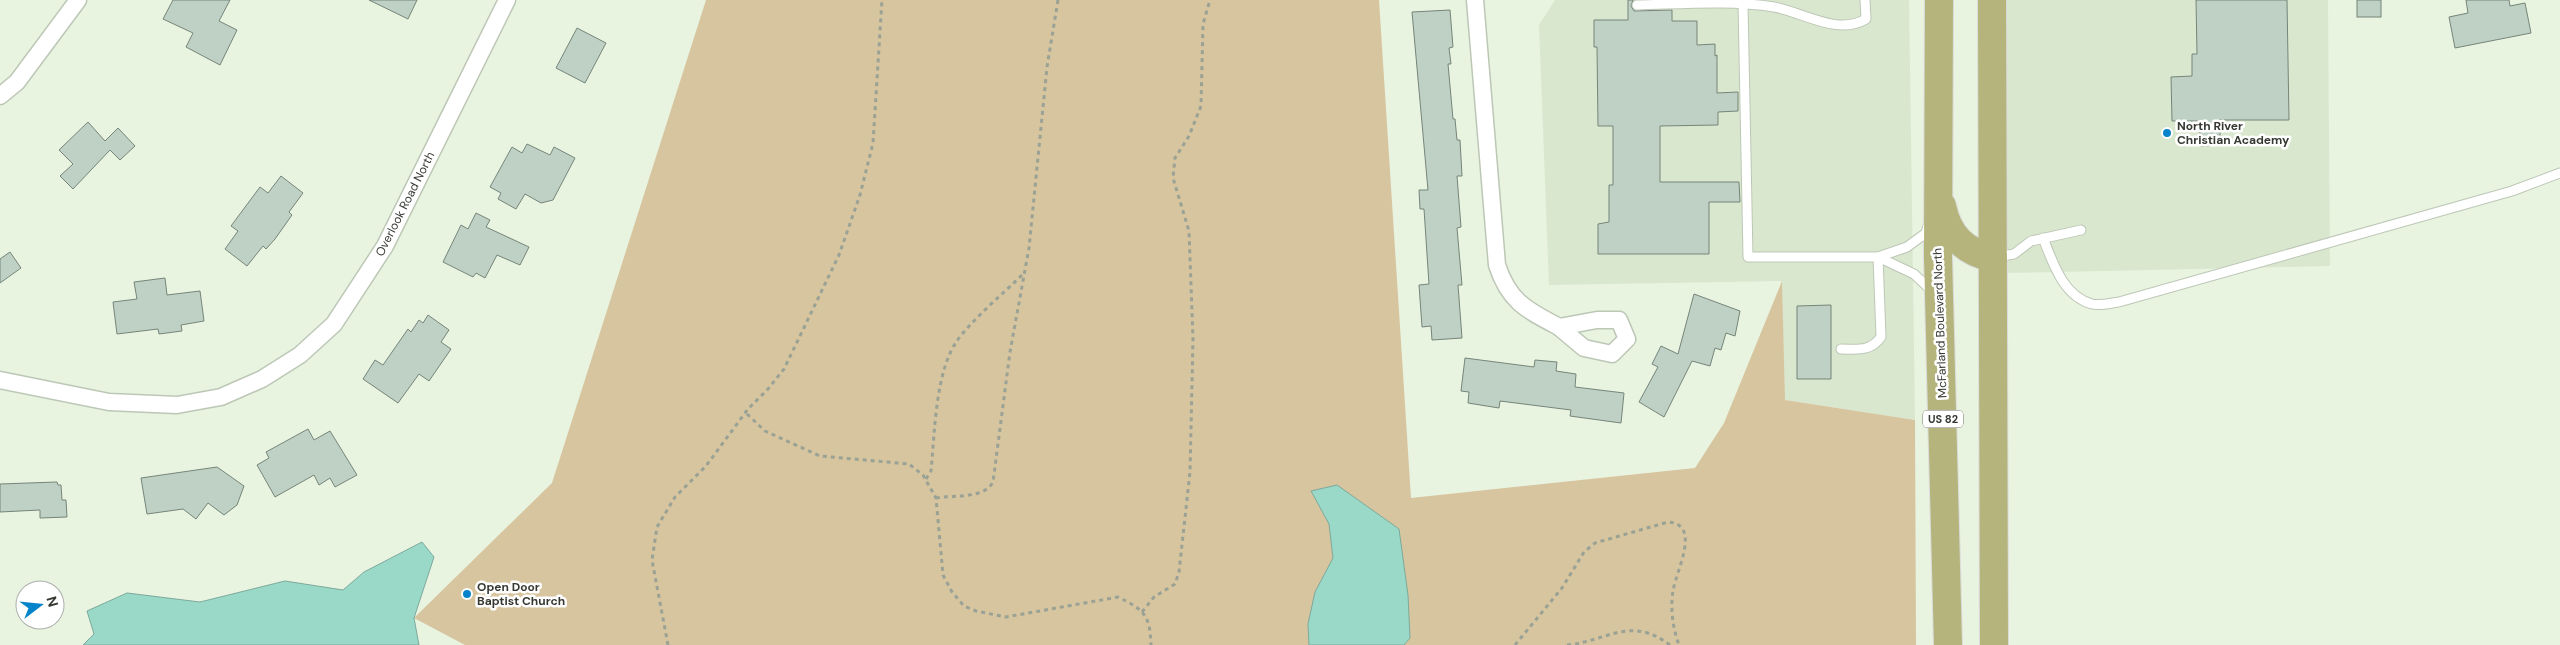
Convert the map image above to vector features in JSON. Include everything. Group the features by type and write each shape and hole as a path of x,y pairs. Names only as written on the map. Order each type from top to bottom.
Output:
{"highway":[{"name":"McFarland Boulevard North","path":"1938,0 1938,192 1948,645"},
{"path":"1992,0 1994,645"},
{"path":"1938,192 1944,219 1958,240 1977,254 1993,258"}],"street":[{"path":"0,96 17,82 78,0"},
{"name":"Overlook Road North","path":"0,380 109,402 177,405 221,397 262,379 300,354 334,324 385,246 507,0"},
{"path":"1475,0 1497,265 1503,285 1517,302 1559,327"}],"lane":[{"path":"1637,5 1743,4 1775,7 1808,18 1840,25 1857,25 1866,20 1865,0"},
{"path":"1743,4 1748,256 1878,257 1906,247 1926,233 1938,192"},
{"path":"2043,238 2059,276 2075,296 2094,305 2119,302 2512,190 2560,173"},
{"path":"1993,258 2014,254 2032,241 2081,230"},
{"path":"1878,257 1914,274 1940,299"},
{"path":"1841,349 1867,349 1875,346 1881,337 1878,257"}],"path":[{"path":"668,645 652,560 657,527 676,497 711,460 748,409 784,369 839,255 860,195 873,143 882,0"},
{"path":"936,498 983,493 990,489 993,482 1010,352 1025,273 1039,166 1047,67 1058,0"},
{"path":"1142,612 1154,597 1175,584 1179,572 1190,472 1193,338 1189,231 1172,178 1175,158 1189,136 1201,106 1203,24 1210,0"},
{"path":"926,479 931,471 938,405 947,362 959,338 1025,273"},
{"path":"747,414 765,431 820,456 909,464 926,479 936,498 943,575 952,592 964,606 976,611 1006,617 1118,597 1142,612 1150,627 1151,645"},
{"path":"1515,645 1562,588 1584,552 1595,543 1668,522 1678,523 1684,528 1686,540 1673,592 1674,631 1679,645"},
{"path":"1567,645 1574,645 1631,629 1661,638 1670,645"}],"shaded area":[{"path":"706,0 1379,0 1411,498 1695,468 1724,423 1782,281 1785,400 1915,420 1916,645 465,645 414,618 552,483"},
{"path":"1555,0 1909,0 1915,420 1784,400 1782,281 1549,285 1539,25"},
{"name":"North River Christian Academy","path":"2005,0 2328,0 2330,266 2005,273"}],"water":[{"path":"1337,485 1399,529 1408,595 1410,638 1404,645 1309,645 1308,624 1315,592 1333,558 1329,524 1311,491"},
{"path":"422,542 434,557 414,618 419,645 83,645 94,634 87,611 127,593 200,602 285,581 343,590 364,572"}],"building":[{"path":"173,0 230,0 219,21 237,30 220,65 186,47 193,33 163,19"},
{"path":"369,0 417,0 408,19"},
{"path":"1628,0 1633,0 1631,6 1634,11 1672,10 1672,21 1697,21 1697,45 1715,44 1715,56 1717,55 1717,93 1738,92 1738,111 1718,112 1718,125 1660,126 1660,182 1739,182 1740,202 1709,202 1709,254 1598,254 1598,224 1609,222 1609,185 1613,185 1613,126 1598,126 1597,47 1594,47 1594,20 1628,20"},
{"path":"2196,0 2287,0 2289,120 2220,120 2220,145 2200,146 2200,121 2172,121 2171,77 2192,76 2192,54 2197,54"},
{"path":"2357,0 2381,0 2381,17 2357,17"},
{"path":"2466,0 2509,0 2510,6 2525,3 2531,33 2455,48 2449,17 2468,13"},
{"path":"1450,10 1453,47 1449,48 1451,64 1448,64 1453,119 1455,119 1457,140 1460,140 1462,176 1457,176 1461,227 1457,228 1462,285 1458,285 1462,338 1432,340 1431,326 1422,327 1419,285 1429,284 1424,209 1420,209 1419,190 1428,190 1412,12"},
{"path":"577,28 606,43 585,83 556,68"},
{"path":"88,122 105,141 118,128 135,146 120,160 110,150 73,189 60,176 73,164 59,150"},
{"path":"527,144 550,155 554,147 575,158 553,200 541,203 525,194 516,209 498,199 501,193 490,187 512,147 522,153"},
{"path":"281,176 303,193 289,212 292,215 275,239 266,249 263,246 247,266 225,249 238,231 231,226 260,187 268,193"},
{"path":"476,213 490,220 486,227 529,247 520,265 497,255 485,278 476,273 473,277 443,262 461,225 468,229"},
{"path":"10,252 21,268 0,283 0,259"},
{"path":"165,278 167,295 200,291 204,321 181,325 182,331 159,334 158,329 117,334 113,302 137,299 134,282"},
{"path":"1694,294 1740,311 1735,336 1726,333 1721,350 1715,348 1710,366 1692,361 1664,417 1639,402 1658,367 1652,364 1661,346 1678,354"},
{"path":"1831,305 1831,379 1797,379 1797,306"},
{"path":"428,315 449,330 441,342 451,349 429,381 419,374 398,403 363,379 375,360 383,365 408,329 411,332 419,320 423,323"},
{"path":"1465,358 1534,367 1535,360 1557,362 1556,371 1576,374 1575,387 1624,393 1621,423 1570,416 1571,410 1500,401 1499,408 1468,403 1469,392 1461,391"},
{"path":"308,429 314,440 330,431 357,475 335,487 330,478 319,485 314,475 275,497 257,465 269,458 266,452"},
{"path":"217,467 244,486 237,505 224,515 208,503 196,519 183,509 147,514 141,478"},
{"path":"57,482 58,485 61,485 62,500 66,500 67,517 40,518 40,510 0,512 0,484"}],"place":[{"name":"North River Christian Academy","path":"2167,133"},
{"name":"Open Door Baptist Church","path":"467,594"}]}
